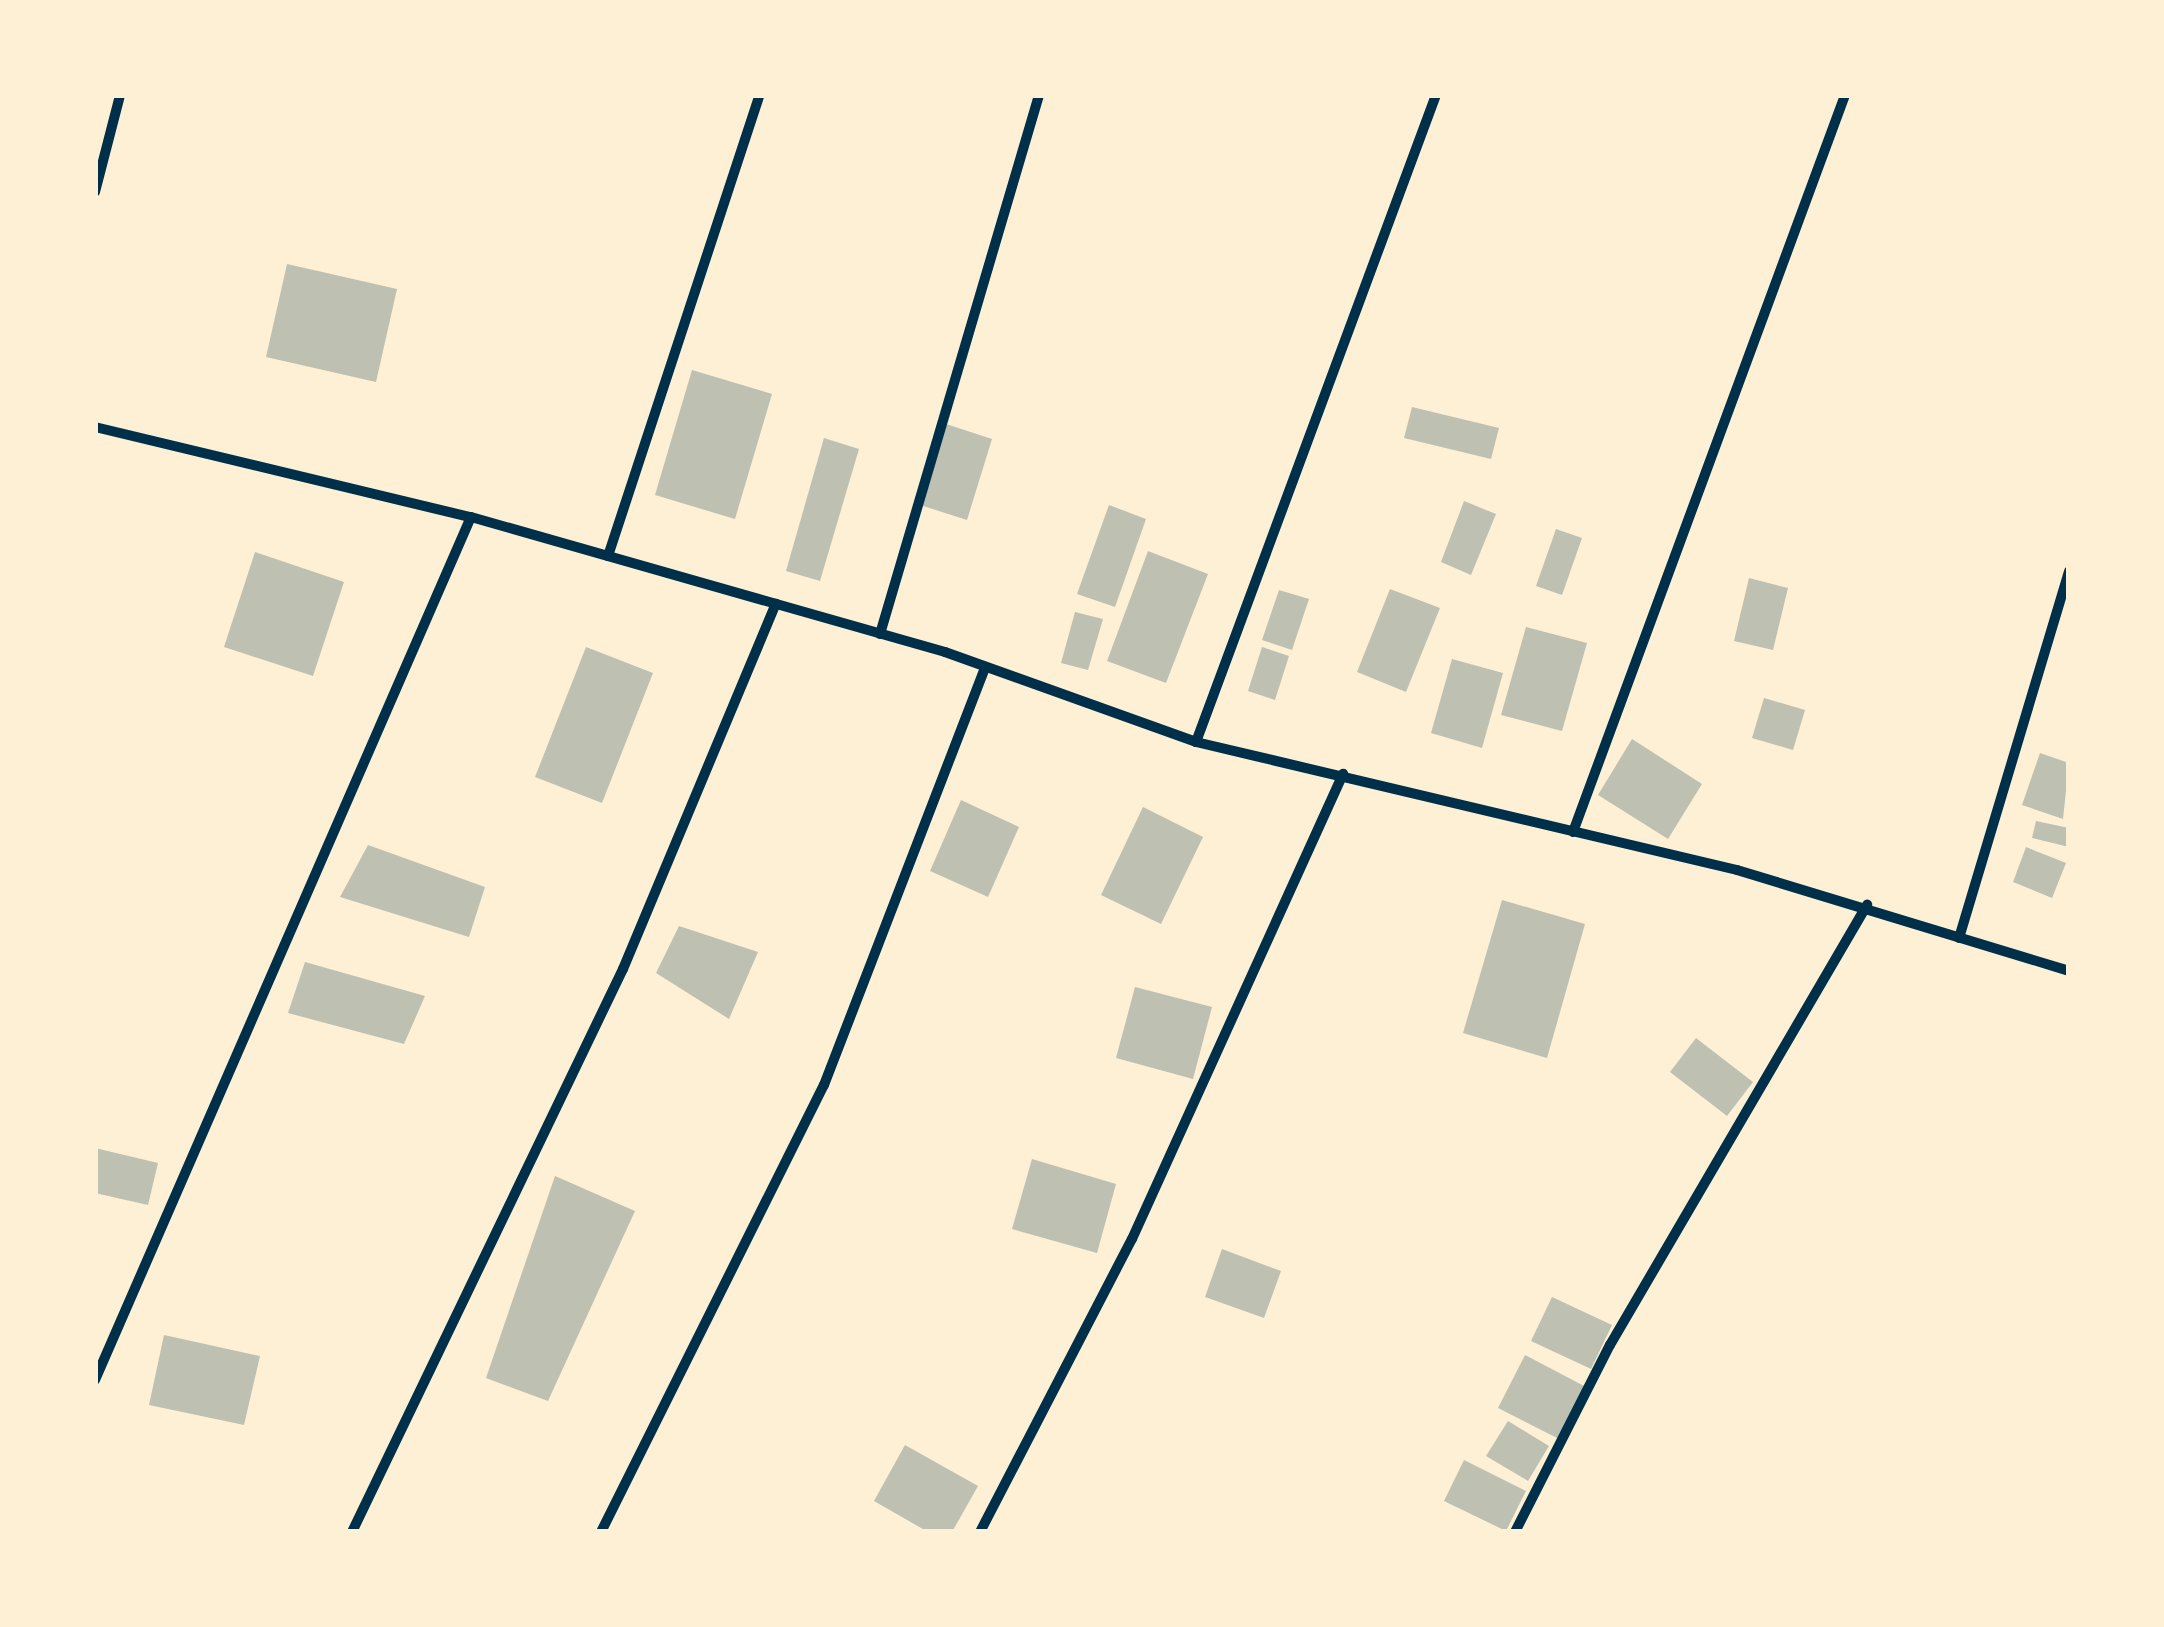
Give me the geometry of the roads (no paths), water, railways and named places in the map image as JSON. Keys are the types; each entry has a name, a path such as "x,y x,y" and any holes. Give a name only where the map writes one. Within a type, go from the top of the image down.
{"street":[{"path":"95,192 120,95"},
{"path":"608,556 760,95"},
{"path":"880,634 1039,95"},
{"path":"1196,742 1436,95"},
{"path":"1572,832 1845,95"},
{"path":"95,427 472,517 880,634 1196,742 1344,774 1867,906 2069,971"},
{"path":"95,1380 472,517"},
{"path":"1959,938 2069,571"},
{"path":"352,1532 623,969 776,604"},
{"path":"602,1532 824,1084 984,670"},
{"path":"980,1532 1132,1239 1344,774"},
{"path":"1515,1532 1610,1345 1867,906"}]}
